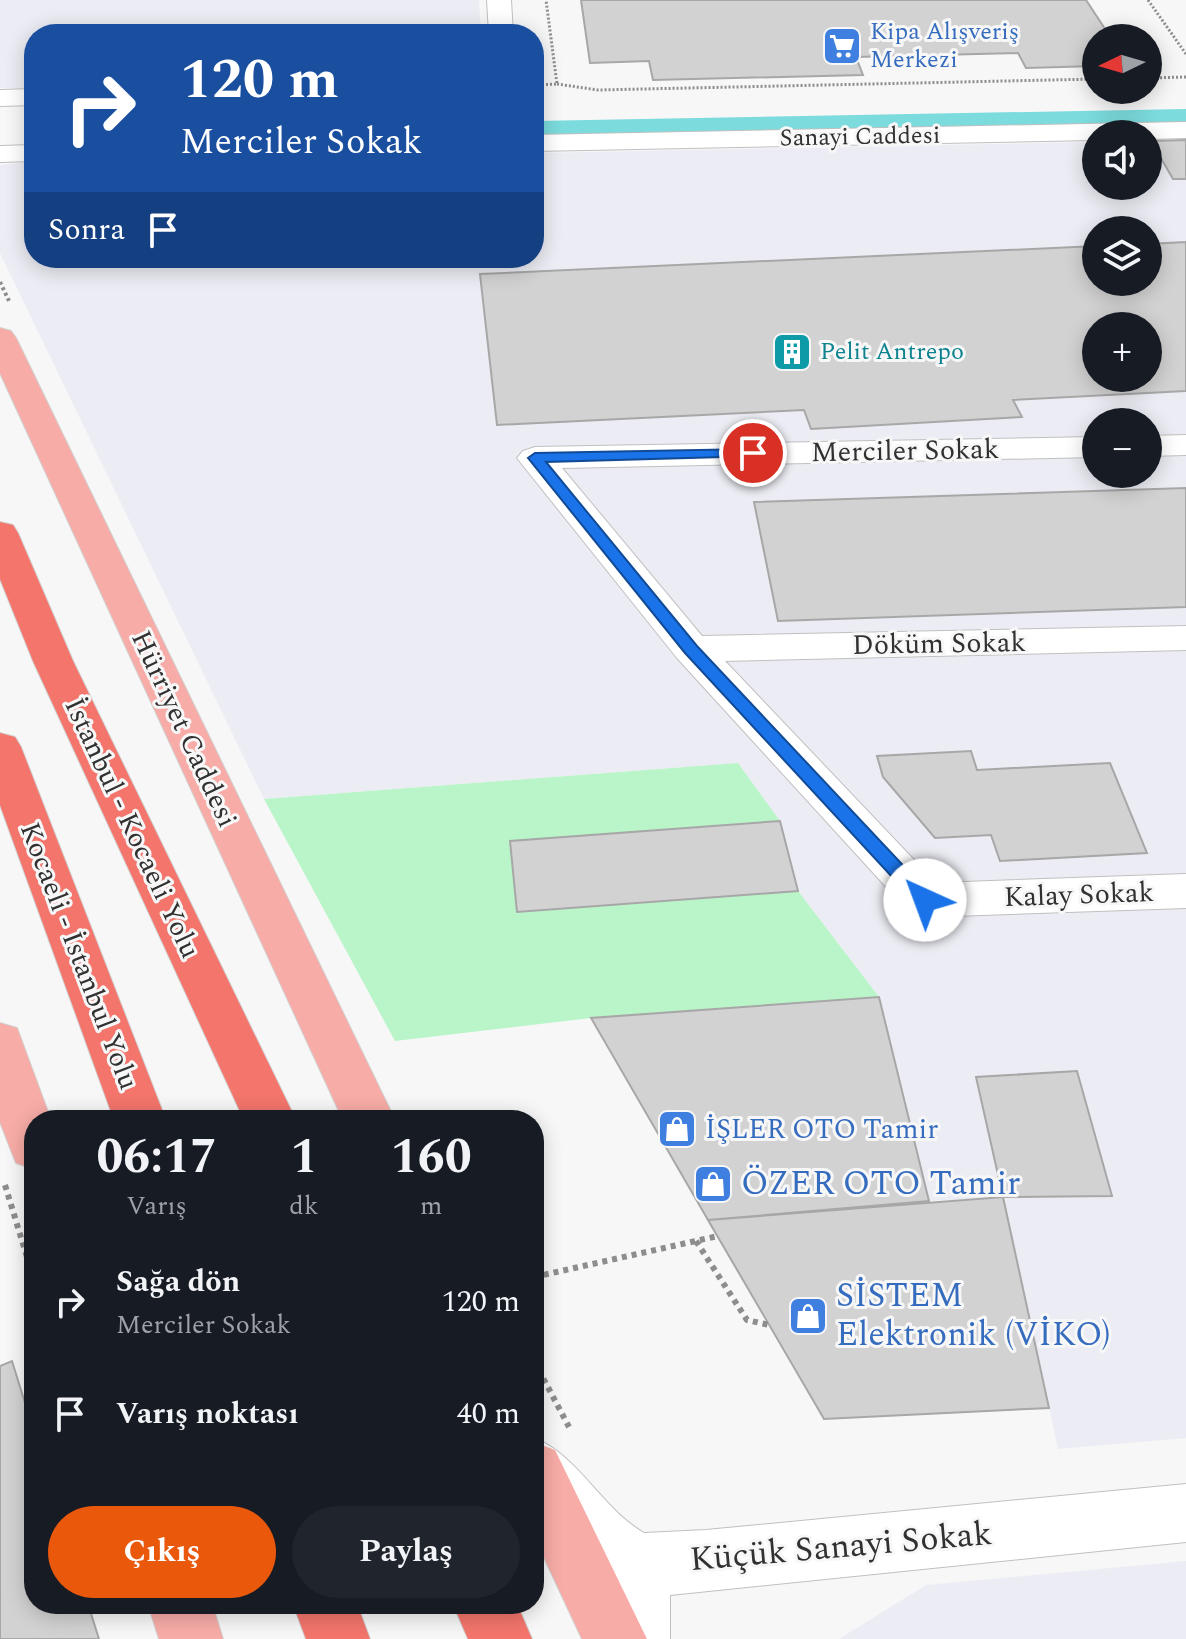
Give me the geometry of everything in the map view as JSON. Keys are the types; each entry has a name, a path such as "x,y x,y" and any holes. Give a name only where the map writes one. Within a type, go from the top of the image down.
{"highway":[{"name":"İstanbul - Kocaeli Yolu","path":"0,533 53,661 265,1110"},
{"name":"Kocaeli - İstanbul Yolu","path":"0,747 136,1110"},
{"path":"329,1614 338,1639"},
{"path":"489,1614 500,1639"}],"main road":[{"name":"Hürriyet Caddesi","path":"0,338 364,1110"},
{"path":"0,1042 19,1165"},
{"path":"544,1489 615,1639"},
{"path":"183,1614 191,1639"}],"street":[{"path":"499,0 500,24"},
{"path":"0,98 24,97"},
{"name":"Sanayi Caddesi","path":"544,143 1186,130"},
{"path":"0,154 24,153"},
{"path":"1162,446 1186,445"},
{"name":"Merciler Sokak","path":"925,900 691,649 535,458 1082,447"},
{"name":"Döküm Sokak","path":"691,649 1186,638"},
{"name":"Kalay Sokak","path":"925,900 1186,891"},
{"path":"544,1480 578,1519 610,1546 642,1564 637,1604 638,1639"},
{"name":"Küçük Sanayi Sokak","path":"642,1564 706,1561 1186,1513"}],"path":[{"path":"546,0 557,84"},
{"path":"1148,0 1186,54"},
{"path":"1162,78 1186,77"},
{"path":"544,85 598,90 1082,79"},
{"path":"19,1165 24,1203"},
{"path":"544,1275 718,1236"},
{"path":"696,1241 747,1320 769,1325"}],"shaded area":[{"path":"0,0 479,0 480,24 24,24 24,88 0,88"},
{"path":"1186,140 1186,1438 1058,1449 1003,1198 929,1201 879,997 798,891 780,821 738,763 264,799 0,253 0,165 24,163 24,268 544,268 544,153 1082,142 1082,200 1162,200 1162,141"},
{"path":"1186,1561 1186,1639 839,1639 926,1585"}],"green space":[{"path":"738,763 780,821 510,841 517,912 798,891 879,997 591,1018 395,1041 264,799"}],"water":[{"path":"1186,109 1186,127 1162,127 1162,120 1082,120 1082,129 544,140 544,121"}],"building":[{"name":"Kipa Alışveriş Merkezi","path":"581,0 1086,0 1102,24 1082,24 1082,66 1026,68 1018,53 856,57 863,75 653,80 649,61 590,63"},
{"path":"1186,140 1186,179 1173,179 1162,160 1162,141"},
{"name":"Pelit Antrepo","path":"1186,242 1186,391 1013,400 1022,417 811,429 804,410 497,425 480,274 1082,247 1082,296 1162,296 1162,243"},
{"path":"1186,488 1186,607 778,621 754,502"},
{"path":"971,751 977,770 1110,763 1147,853 1000,861 991,835 935,838 883,777 877,756"},
{"path":"780,821 798,891 517,912 510,841"},
{"path":"879,997 929,1201 708,1220 591,1018"},
{"path":"1077,1071 1112,1196 1003,1197 976,1077"},
{"path":"1003,1197 1049,1408 824,1419 708,1220"},
{"path":"12,1361 24,1400 24,1614 91,1614 99,1639 0,1639 0,1366"}],"place":[{"name":"Kipa Alışveriş Merkezi","path":"842,46"},
{"name":"Pelit Antrepo","path":"792,352"},
{"name":"İŞLER OTO Tamir","path":"677,1129"},
{"name":"ÖZER OTO Tamir","path":"713,1184"},
{"name":"SİSTEM Elektronik (VİKO)","path":"808,1316"}],"route":[{"path":"753,453 535,458 691,649 925,900"}]}
